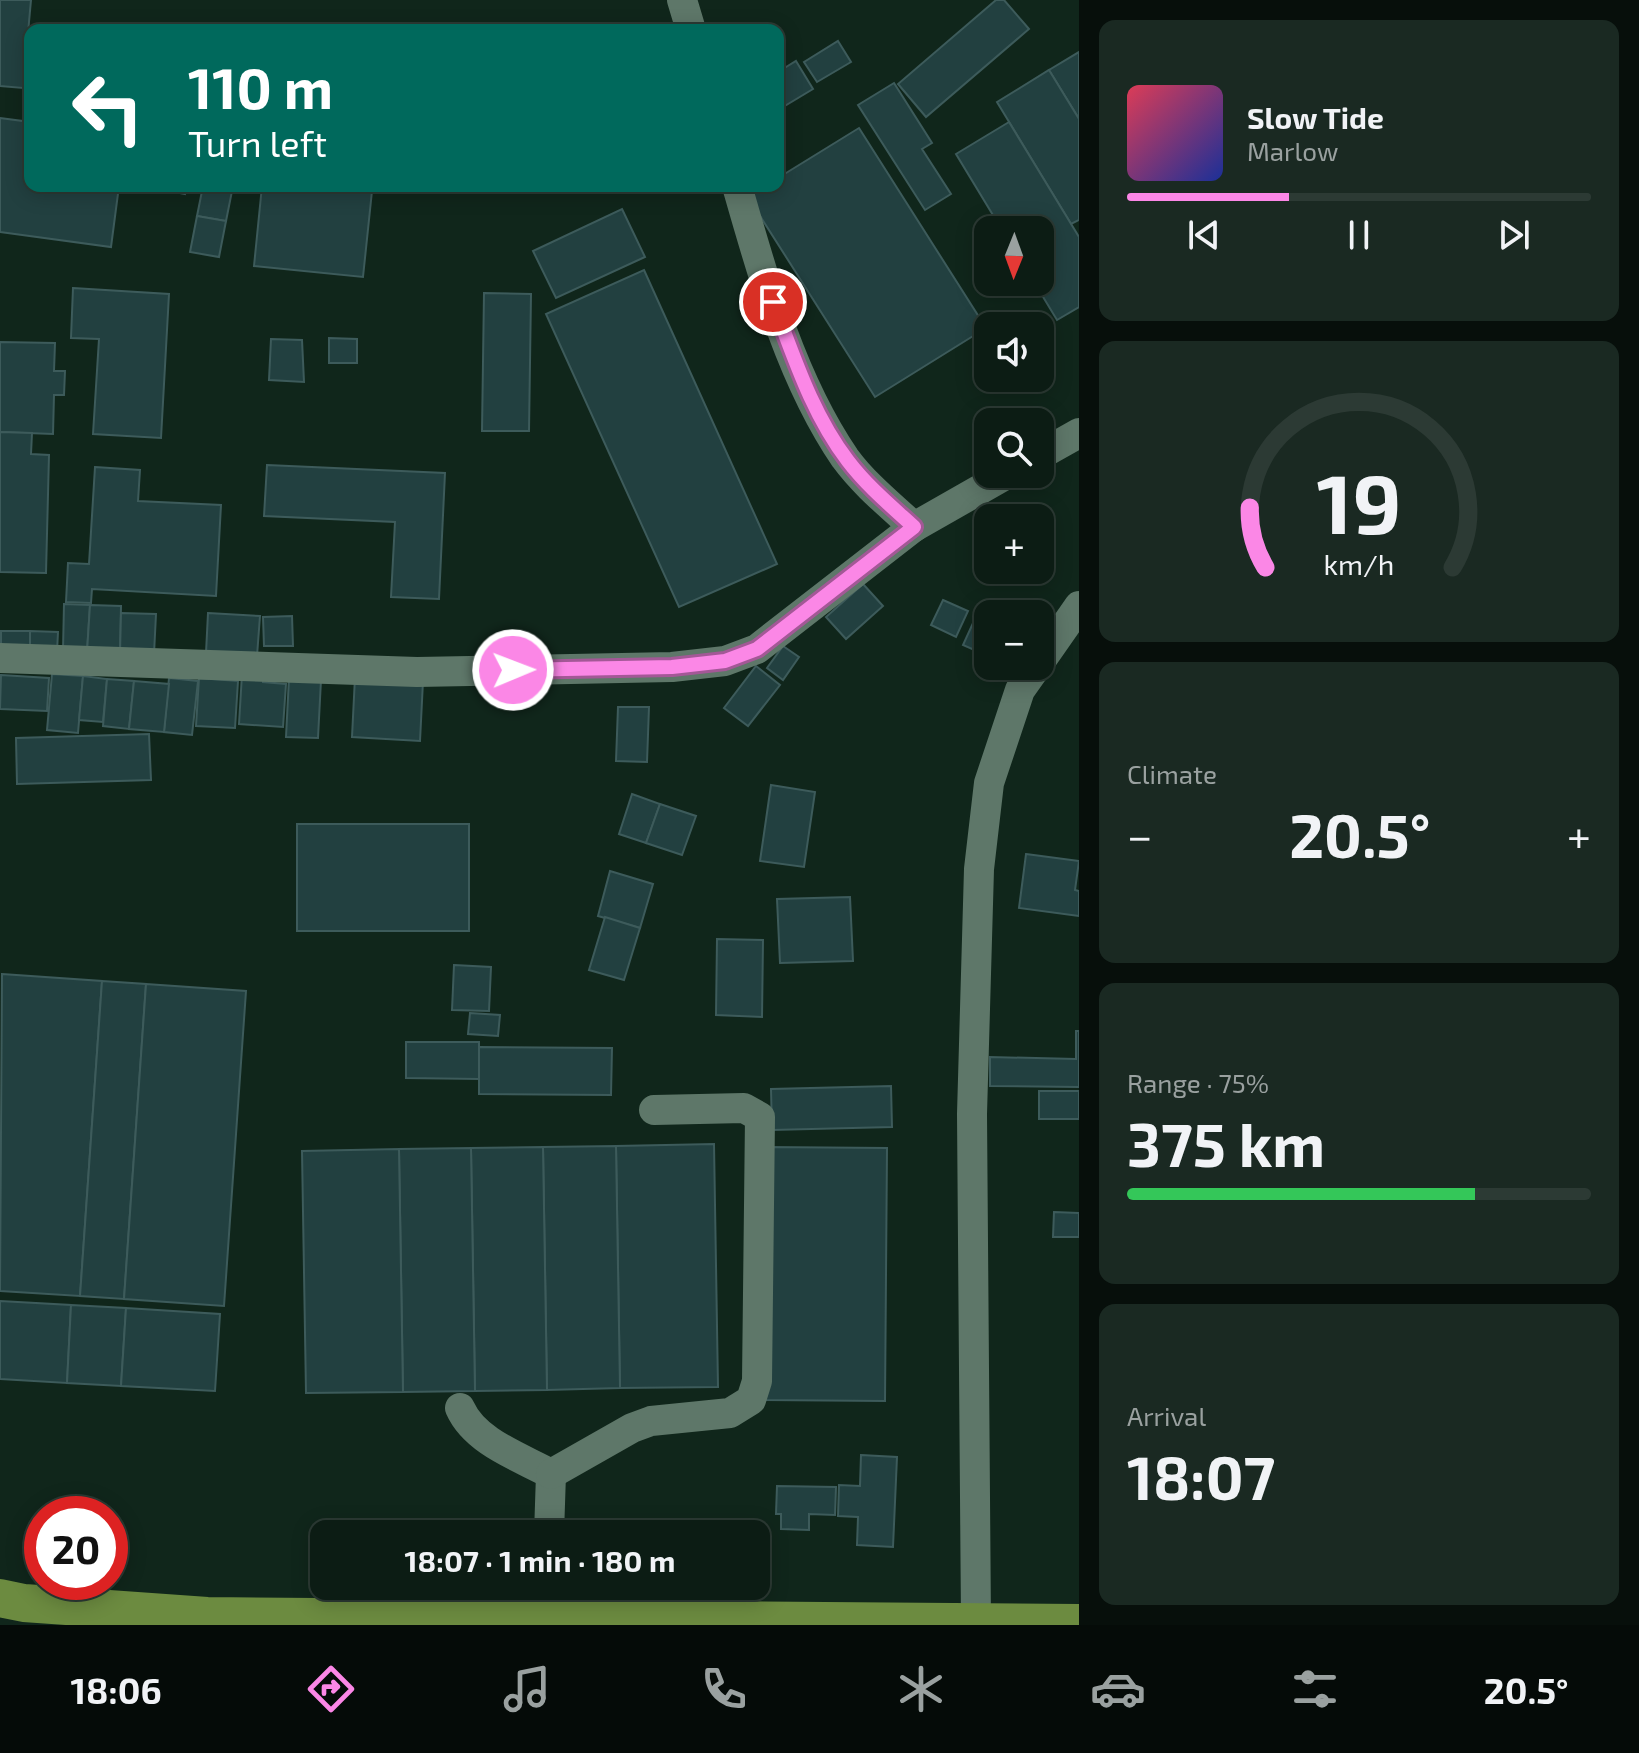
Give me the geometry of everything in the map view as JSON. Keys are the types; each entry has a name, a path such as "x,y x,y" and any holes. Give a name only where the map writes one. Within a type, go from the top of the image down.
{"main road":[{"path":"0,1598 207,1621 547,1603 976,1623 1079,1623"}],"street":[{"path":"682,0 689,24"},
{"path":"739,192 762,273 813,406 846,459 869,486 914,527"},
{"path":"1054,447 1079,433"},
{"path":"0,658 417,672 672,667 725,661 757,649 914,527 982,488"},
{"path":"1054,641 1079,606"},
{"path":"976,1623 972,1114 979,869 989,783 1020,690 1027,680"},
{"path":"551,1474 632,1428 651,1421 730,1413 751,1400 757,1381 760,1117 744,1108 654,1110"},
{"path":"460,1408 466,1421 488,1439 551,1474"},
{"path":"549,1520 551,1474"}],"building":[{"path":"0,0 31,0 29,24 24,24 23,88 0,86"},
{"path":"996,0 1004,0 1029,29 926,117 898,84"},
{"path":"838,41 851,62 817,82 804,62"},
{"path":"1079,52 1079,119 1049,70"},
{"path":"796,61 813,89 784,106 784,68"},
{"path":"1049,70 1079,119 1079,220 1071,224 997,102"},
{"path":"894,83 932,143 922,149 951,194 925,210 858,105"},
{"path":"0,118 24,121 24,192 118,192 111,247 0,232"},
{"path":"1009,122 1079,237 1079,307 1057,320 1042,296 1054,296 1054,216 994,216 956,154"},
{"path":"859,128 976,312 974,335 875,397 748,197 756,192 784,192 784,174"},
{"path":"202,192 232,192 226,221 197,216"},
{"path":"261,192 372,192 363,277 254,266"},
{"path":"622,209 645,257 556,298 533,251"},
{"path":"197,216 226,221 219,257 190,252"},
{"path":"644,270 777,564 679,607 546,314"},
{"path":"73,288 169,294 161,438 93,434 99,339 71,338"},
{"path":"484,293 531,294 529,431 482,431"},
{"path":"329,338 357,339 357,363 329,363"},
{"path":"271,339 302,340 304,382 269,380"},
{"path":"0,342 55,343 54,371 65,371 64,395 54,395 53,434 0,432"},
{"path":"0,432 32,433 31,454 49,455 46,573 0,572"},
{"path":"267,465 445,473 439,599 391,597 395,522 264,516"},
{"path":"95,467 140,470 138,501 221,505 216,596 92,589 91,603 66,602 68,563 89,564"},
{"path":"863,584 883,606 846,639 826,617"},
{"path":"943,600 968,611 956,637 931,625"},
{"path":"64,604 90,605 87,652 63,650"},
{"path":"90,605 121,606 120,653 87,652"},
{"path":"121,613 156,614 154,654 120,653"},
{"path":"208,613 260,616 257,656 206,653"},
{"path":"292,616 293,646 264,646 263,617"},
{"path":"974,621 974,650 963,645"},
{"path":"1,631 30,631 30,651 1,651"},
{"path":"30,631 58,632 57,652 30,651"},
{"path":"783,646 799,657 783,680 767,668"},
{"path":"756,666 780,685 748,726 724,708"},
{"path":"52,674 83,676 78,733 47,730"},
{"path":"242,674 263,676 263,682 286,684 283,727 239,724"},
{"path":"1,675 49,678 47,711 0,709"},
{"path":"83,676 107,679 103,722 79,720"},
{"path":"355,677 423,681 420,741 352,737"},
{"path":"169,678 198,681 192,735 164,732"},
{"path":"199,678 238,681 235,728 196,726"},
{"path":"289,678 321,680 318,738 286,737"},
{"path":"107,679 134,681 129,729 103,726"},
{"path":"134,681 169,684 164,732 129,729"},
{"path":"618,707 649,707 647,762 616,761"},
{"path":"149,734 151,780 17,784 16,738"},
{"path":"771,785 815,792 804,867 760,861"},
{"path":"632,794 660,804 646,843 619,834"},
{"path":"660,804 696,816 682,855 646,843"},
{"path":"297,824 469,824 469,931 297,931"},
{"path":"1026,854 1079,861 1075,890 1079,891 1079,916 1019,908"},
{"path":"610,871 653,884 640,928 598,916"},
{"path":"850,897 853,961 780,963 777,899"},
{"path":"605,917 640,928 624,980 589,970"},
{"path":"717,939 763,940 762,1017 716,1015"},
{"path":"454,965 491,967 489,1011 452,1010"},
{"path":"2,974 102,981 80,1296 0,1291"},
{"path":"102,981 146,984 124,1299 80,1296"},
{"path":"146,984 246,991 224,1306 124,1299"},
{"path":"470,1013 500,1015 498,1036 468,1034"},
{"path":"1076,1031 1079,1031 1079,1087 990,1086 990,1057 1076,1059"},
{"path":"406,1042 479,1042 479,1079 406,1078"},
{"path":"479,1047 612,1048 611,1095 479,1094"},
{"path":"891,1086 892,1127 772,1130 771,1089"},
{"path":"1039,1091 1079,1091 1079,1119 1039,1119"},
{"path":"714,1144 718,1387 620,1388 616,1146"},
{"path":"616,1146 620,1388 547,1390 543,1147"},
{"path":"543,1147 547,1390 475,1391 471,1148"},
{"path":"766,1147 887,1148 885,1401 764,1400"},
{"path":"471,1148 475,1391 403,1392 399,1149"},
{"path":"399,1149 403,1392 306,1393 302,1151"},
{"path":"1054,1212 1079,1213 1079,1237 1053,1237"},
{"path":"0,1301 71,1305 67,1383 0,1379"},
{"path":"71,1305 126,1308 121,1386 67,1383"},
{"path":"126,1308 220,1314 215,1391 121,1386"},
{"path":"861,1455 897,1457 893,1547 857,1545 858,1517 838,1516 839,1485 860,1486"},
{"path":"777,1486 836,1487 835,1515 809,1514 809,1530 781,1529 781,1514 776,1514"}],"route":[{"path":"513,670 672,667 725,661 757,649 914,527 869,486 846,459 813,406 773,302"}]}
